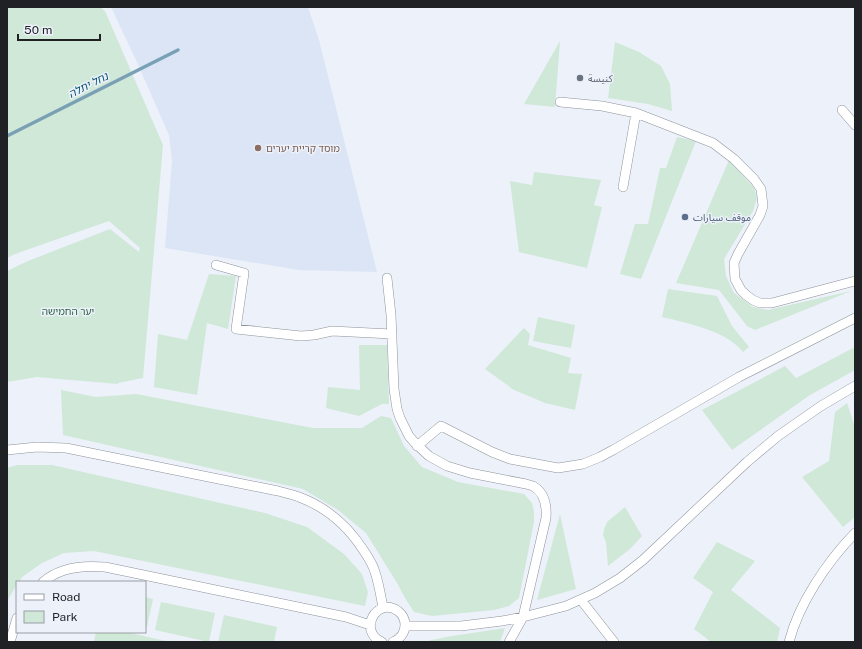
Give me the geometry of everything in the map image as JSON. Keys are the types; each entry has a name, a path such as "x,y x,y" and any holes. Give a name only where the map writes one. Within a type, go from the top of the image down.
{"street":[{"path":"560,102 602,106 636,113 714,143 734,159 754,179 761,189 763,206 734,262 735,279 741,290 753,300 760,303 772,302 855,281"},
{"path":"842,110 855,125"},
{"path":"623,186 636,113"},
{"path":"216,265 244,273 236,329 301,336 332,331 392,334"},
{"path":"387,278 391,314 394,389 397,409 404,428 409,436 417,446 429,456 447,466 470,473 530,485 542,493 545,501 546,518 523,617 509,642"},
{"path":"417,446 441,426 492,452 510,459 558,468 583,464 613,450 739,378 855,318"},
{"path":"405,626 468,625 523,617 566,606 608,586 632,569 653,551 746,462 778,436 821,406 855,386"},
{"path":"7,450 37,447 66,448 278,491 299,497 317,505 333,515 358,542 375,572 383,608"},
{"path":"789,642 802,606 820,577 843,546 855,533"},
{"path":"44,581 55,574 67,569 78,566 92,566 339,616 370,625"},
{"path":"581,600 614,642"},
{"path":"382,642 376,639 373,635 370,625 374,614 383,608 391,608 399,612 404,618 404,632 393,642"},
{"path":"10,642 16,621"}],"shaded area":[{"name":"מוסד קריית יערים","path":"111,7 308,7 319,40 377,272 299,270 165,248 172,161 169,135"}],"green space":[{"name":"יער החמישה","path":"7,7 100,7 105,11 163,145 143,378 118,384 37,377 7,382 7,271 28,261 110,229 139,252 140,248 109,221 7,258"},
{"path":"560,41 555,107 524,104"},
{"path":"615,42 639,52 661,66 670,84 672,111 648,104 608,98"},
{"path":"677,137 696,141 641,279 620,274 635,224 648,224 660,168 666,168"},
{"path":"729,160 754,188 757,198 753,211 724,259 726,276 734,293 753,307 768,310 851,291 755,330 747,326 719,290 676,283"},
{"path":"534,172 601,180 594,205 602,207 587,268 519,252 510,181 532,185"},
{"path":"209,274 236,276 228,329 207,323 197,395 154,387 158,334 187,340"},
{"path":"668,289 717,296 732,326 749,347 743,352 736,345 717,333 694,325 662,317"},
{"path":"538,317 575,325 571,348 533,341"},
{"path":"524,328 530,334 528,345 571,358 568,373 582,374 575,410 545,403 514,390 485,369"},
{"path":"359,345 387,345 389,404 382,404 359,416 326,408 328,387 360,390"},
{"path":"855,347 855,370 810,395 732,450 702,410 785,366 796,378"},
{"path":"61,390 96,397 136,394 313,428 362,428 381,416 391,418 404,446 422,467 458,482 524,494 532,503 534,522 519,598 509,606 494,610 432,616 414,612 366,533 338,510 303,489 63,435"},
{"path":"847,403 855,427 855,517 843,527 802,477 829,461 835,412"},
{"path":"17,465 52,465 265,513 307,527 344,554 362,574 368,592 365,606 94,551 64,553 42,563 22,577 20,581 16,581 16,584 7,604 7,468"},
{"path":"625,507 642,536 630,549 608,566 606,542 603,535 604,530 607,522"},
{"path":"560,514 576,589 537,600"},
{"path":"717,542 755,561 731,590 780,628 777,642 711,642 694,629 713,592 693,578"},
{"path":"146,597 153,599 146,626"},
{"path":"161,602 215,613 209,642 155,630"},
{"path":"224,615 277,627 274,642 218,642"},
{"path":"505,628 500,642 423,642 446,637"},
{"path":"96,633 130,633 170,642 94,642"}],"waterway":[{"name":"נחל יתלה","path":"7,136 178,50"}],"place":[{"name":"كنيسة","path":"580,78"},
{"name":"מוסד קריית יערים","path":"258,148"},
{"name":"موقف سيارات","path":"685,217"}]}
